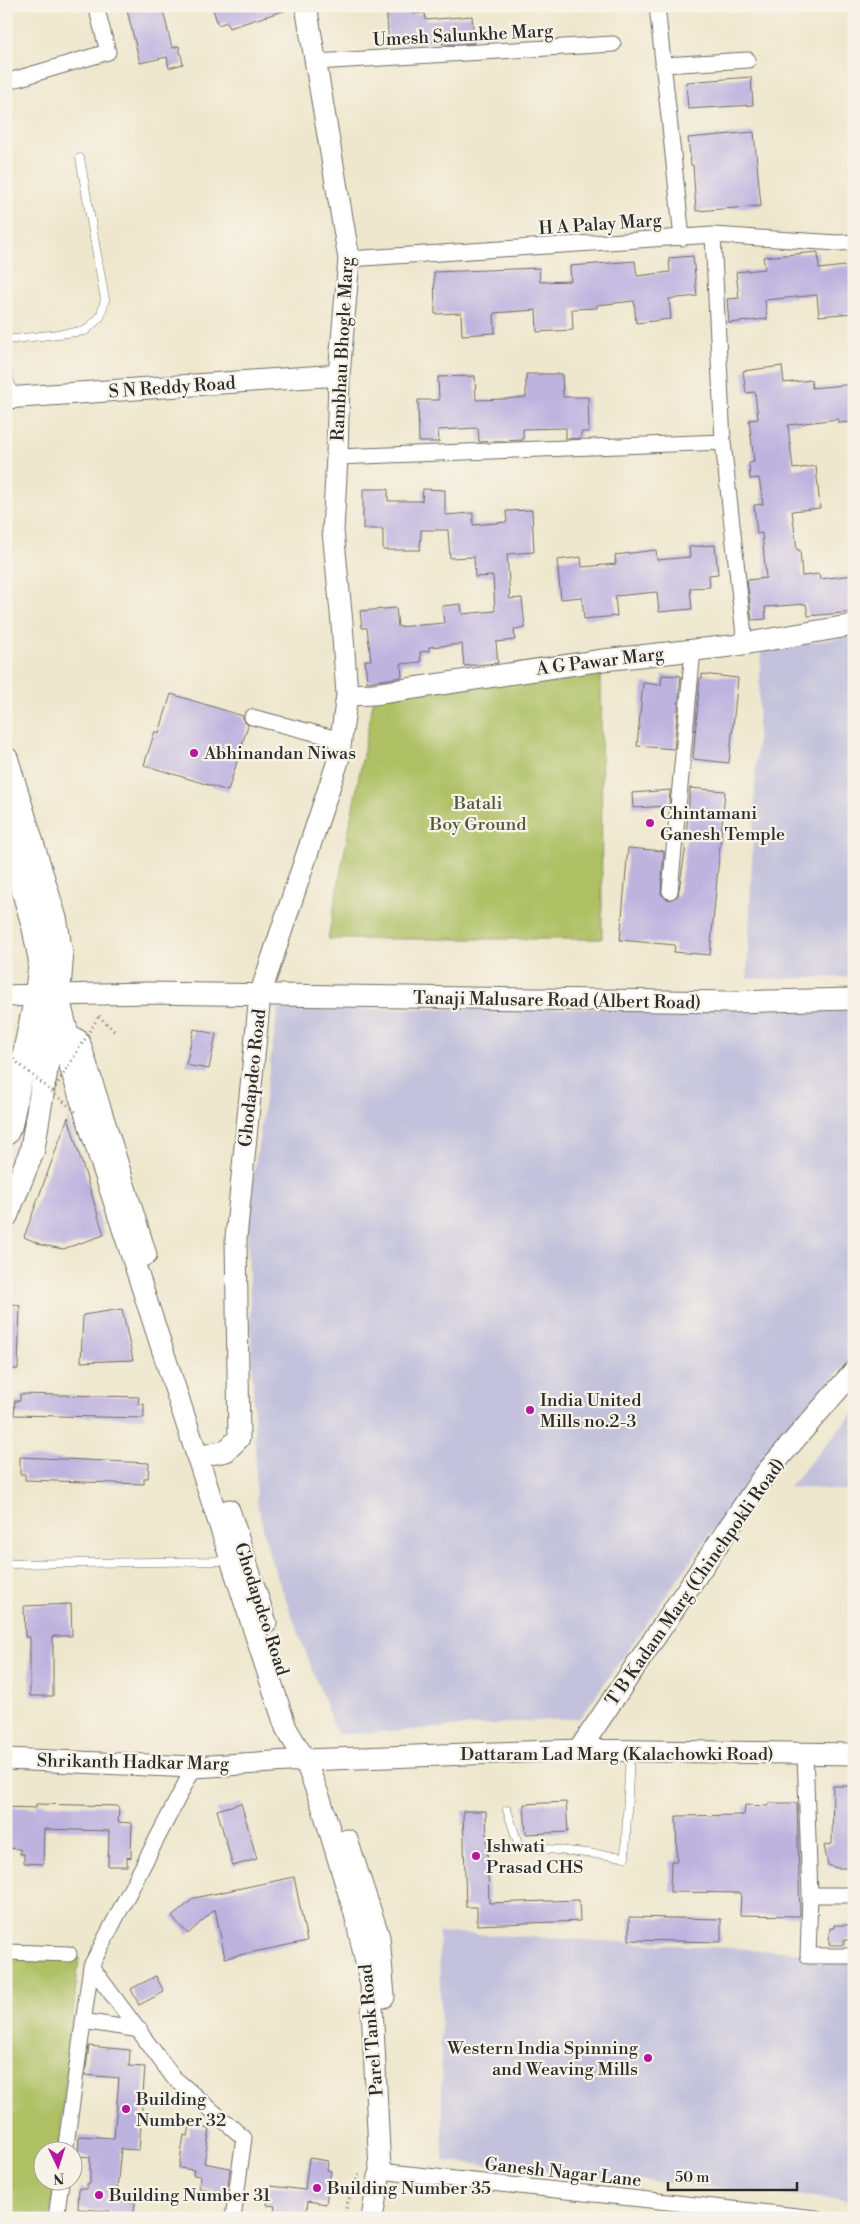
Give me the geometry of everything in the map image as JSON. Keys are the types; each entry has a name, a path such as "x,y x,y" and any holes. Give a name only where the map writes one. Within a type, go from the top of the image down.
{"main road":[{"path":"6,759 59,937 61,957 17,1072 7,1127"},
{"path":"6,829 38,943 48,995 32,1151 6,1215"}],"street":[{"path":"6,82 108,52 96,6"},
{"name":"Rambhau Bhogle Marg","path":"306,6 349,259 339,376 333,531 347,695"},
{"path":"657,6 682,238"},
{"name":"Umesh Salunkhe Marg","path":"316,62 613,44"},
{"path":"663,65 748,60"},
{"path":"713,235 723,442 745,644"},
{"name":"H A Palay Marg","path":"349,259 713,235 838,243 854,242"},
{"name":"S N Reddy Road","path":"10,398 339,376"},
{"path":"337,457 723,442"},
{"name":"A G Pawar Marg","path":"347,695 374,694 603,660 745,644 854,625"},
{"path":"670,891 693,650"},
{"name":"Ghodapdeo Road","path":"203,1456 226,1451 234,1446 239,1438 236,1238 260,996 338,761 347,695"},
{"path":"252,717 342,740"},
{"name":"Tanaji Malusare Road (Albert Road)","path":"6,996 146,993 730,1002 854,999"},
{"name":"Ghodapdeo Road","path":"48,995 68,1034 79,1041 203,1456 231,1560 286,1728 312,1760"},
{"name":"T B Kadam Marg (Chinchpokli Road)","path":"579,1750 765,1474 854,1371"},
{"name":"Ghodapdeo Road","path":"203,1456 247,1560 299,1727 312,1760"},
{"name":"Dattaram Lad Marg (Kalachowki Road)","path":"312,1760 579,1750 854,1754"},
{"path":"805,1753 810,1895 808,1956 854,1956"},
{"name":"Shrikanth Hadkar Marg","path":"6,1759 194,1766 312,1760"},
{"name":"Parel Tank Road","path":"312,1760 321,1802 355,1914 371,1984 388,2173 372,2218"},
{"path":"66,2142 91,1966 194,1766"},
{"path":"810,1895 854,1895"},
{"path":"6,1952 69,1954"},
{"path":"91,1966 173,2077 244,2138 233,2218"},
{"path":"83,2021 140,2030"},
{"path":"386,2218 388,2173"},
{"name":"Ganesh Nagar Lane","path":"388,2173 740,2214 816,2218"},
{"path":"56,2218 60,2192"}],"lane":[{"path":"6,340 85,331 100,317 105,300 80,158"},
{"path":"6,368 10,398"},
{"path":"6,1564 231,1560"},
{"path":"507,1810 519,1846 625,1857 630,1751"}],"path":[{"path":"53,1091 99,1016 116,1033"},
{"path":"6,1052 76,1112"}],"shaded area":[{"path":"854,636 854,977 747,979 761,650"},
{"name":"India United Mills no.2-3","path":"854,1006 854,1354 757,1467 580,1718 337,1735 269,1555 257,1503 247,1222 278,1009"},
{"path":"854,1412 854,1491 789,1487"},
{"name":"Western India Spinning and Weaving Mills","path":"439,1932 854,1955 854,2201 443,2161"}],"green space":[{"name":"Batali Boy Ground","path":"601,662 602,939 328,939 374,697"},
{"path":"6,1955 79,1958 59,2142 32,2142 32,2192 53,2192 50,2218 6,2218"}],"building":[{"path":"126,6 162,6 172,48 179,46 183,64 169,68 167,57 140,63"},
{"path":"212,6 288,6 289,9 229,28 227,22 218,25"},
{"path":"386,6 412,6 413,14 425,13 426,20 472,16 474,43 443,45 442,41 389,46"},
{"path":"751,77 753,105 688,109 686,82"},
{"path":"754,132 761,206 696,211 693,165 691,165 688,138"},
{"path":"818,252 819,269 854,265 854,293 851,293 853,313 819,316 817,295 765,300 767,319 729,323 727,299 739,298 736,272 765,269 763,257"},
{"path":"693,256 697,296 669,299 671,319 636,323 634,301 597,305 597,308 572,309 573,330 537,332 536,310 494,313 495,333 462,335 461,313 435,314 434,272 539,268 540,282 571,281 570,266 635,261 637,276 670,272 669,258"},
{"path":"782,366 784,383 811,380 812,388 854,384 854,422 838,423 838,419 788,425 793,469 816,466 820,508 792,511 797,550 800,550 802,576 819,574 820,579 854,575 854,612 808,616 806,604 765,607 766,619 752,620 747,580 766,578 762,533 757,534 754,505 763,504 759,478 750,479 749,463 754,462 749,420 758,419 755,392 746,393 743,371"},
{"path":"526,374 562,374 563,397 588,397 589,432 581,432 581,438 566,439 566,428 523,429 523,440 479,442 478,428 438,430 439,442 419,442 418,400 439,400 438,377 475,376 476,400 526,397"},
{"path":"363,489 388,489 388,501 422,501 423,489 445,490 445,515 473,513 473,525 507,522 506,511 532,510 534,552 507,554 510,599 522,598 525,628 514,629 515,640 496,642 498,663 464,666 462,644 429,647 429,651 420,652 421,662 401,664 402,677 367,682 365,660 371,660 367,628 362,628 360,611 396,608 398,627 444,623 442,606 461,604 462,614 495,611 493,576 475,577 474,557 450,558 448,530 421,530 420,550 383,550 383,529 363,529"},
{"path":"715,545 718,574 709,575 710,587 690,588 692,609 659,612 657,592 615,596 617,616 584,619 582,597 561,599 557,560 581,557 582,567 616,564 615,555 656,550 657,560 690,557 689,547"},
{"path":"702,674 738,678 729,763 693,759 700,678 702,678"},
{"path":"662,675 681,676 674,749 637,746 643,683 661,685"},
{"name":"Abhinandan Niwas","path":"171,694 243,716 243,720 248,725 228,791 144,765 155,731 159,733"},
{"path":"690,788 725,791 710,955 674,952 675,945 620,940 628,848 664,851 661,894 669,900 678,896 685,852"},
{"path":"670,790 669,806 633,808 632,793"},
{"path":"194,1029 216,1034 209,1069 186,1065"},
{"path":"68,1117 104,1235 63,1249 42,1245 24,1237"},
{"path":"6,1302 20,1306 18,1369 6,1369"},
{"path":"122,1309 133,1360 81,1362 83,1315"},
{"path":"20,1394 139,1397 138,1404 144,1404 144,1418 14,1415 15,1401 20,1401"},
{"path":"20,1457 149,1463 148,1478 144,1478 144,1484 25,1480 25,1474 20,1474"},
{"path":"71,1604 72,1636 53,1636 53,1696 30,1696 30,1637 25,1637 24,1606"},
{"path":"833,1786 854,1786 854,1868 837,1868 828,1865 824,1846 832,1844"},
{"path":"566,1802 568,1832 526,1834 524,1804"},
{"path":"241,1803 257,1859 233,1866 217,1810"},
{"path":"769,1803 797,1803 800,1916 740,1915 741,1893 670,1892 671,1861 677,1861 676,1816 744,1815 745,1805 769,1806"},
{"path":"36,1804 119,1806 118,1822 132,1823 131,1858 127,1857 127,1866 108,1866 109,1831 44,1829 43,1864 24,1863 24,1854 20,1854 20,1849 6,1848 6,1807 36,1808"},
{"name":"Ishwati Prasad CHS","path":"463,1811 486,1811 489,1903 579,1900 580,1921 477,1925 477,1907 466,1907"},
{"path":"294,1877 307,1941 225,1958 215,1909 188,1934 172,1917 194,1898"},
{"path":"629,1917 721,1919 721,1942 629,1940"},
{"path":"834,1925 854,1925 854,1940 844,1940 844,1945 829,1945 830,1928 834,1928"},
{"path":"156,1976 164,1992 139,2005 131,1989"},
{"name":"Building Number 32","path":"89,2046 130,2050 129,2066 145,2067 139,2150 121,2149 117,2189 119,2189 118,2201 135,2202 133,2218 110,2218 110,2211 78,2209 79,2192 82,2192 82,2188 87,2189 87,2184 90,2184 90,2157 82,2156 82,2142 79,2142 79,2136 114,2138 119,2078 85,2075"},
{"path":"190,2126 210,2129 204,2163 230,2168 228,2186 224,2186 224,2192 199,2188 201,2176 193,2175 194,2170 179,2168 184,2135 188,2136"},
{"name":"Building Number 35","path":"309,2158 328,2161 327,2170 331,2171 326,2204 308,2201 306,2216 274,2212 275,2206 267,2205 270,2186 305,2190"}],"place":[{"name":"Abhinandan Niwas","path":"194,753"},
{"name":"Chintamani Ganesh Temple","path":"650,823"},
{"name":"India United Mills no.2-3","path":"530,1410"},
{"name":"Ishwati Prasad CHS","path":"476,1856"},
{"name":"Western India Spinning and Weaving Mills","path":"648,2058"},
{"name":"Building Number 32","path":"126,2109"},
{"name":"Building Number 35","path":"317,2188"},
{"name":"Building Number 31","path":"99,2195"}]}
